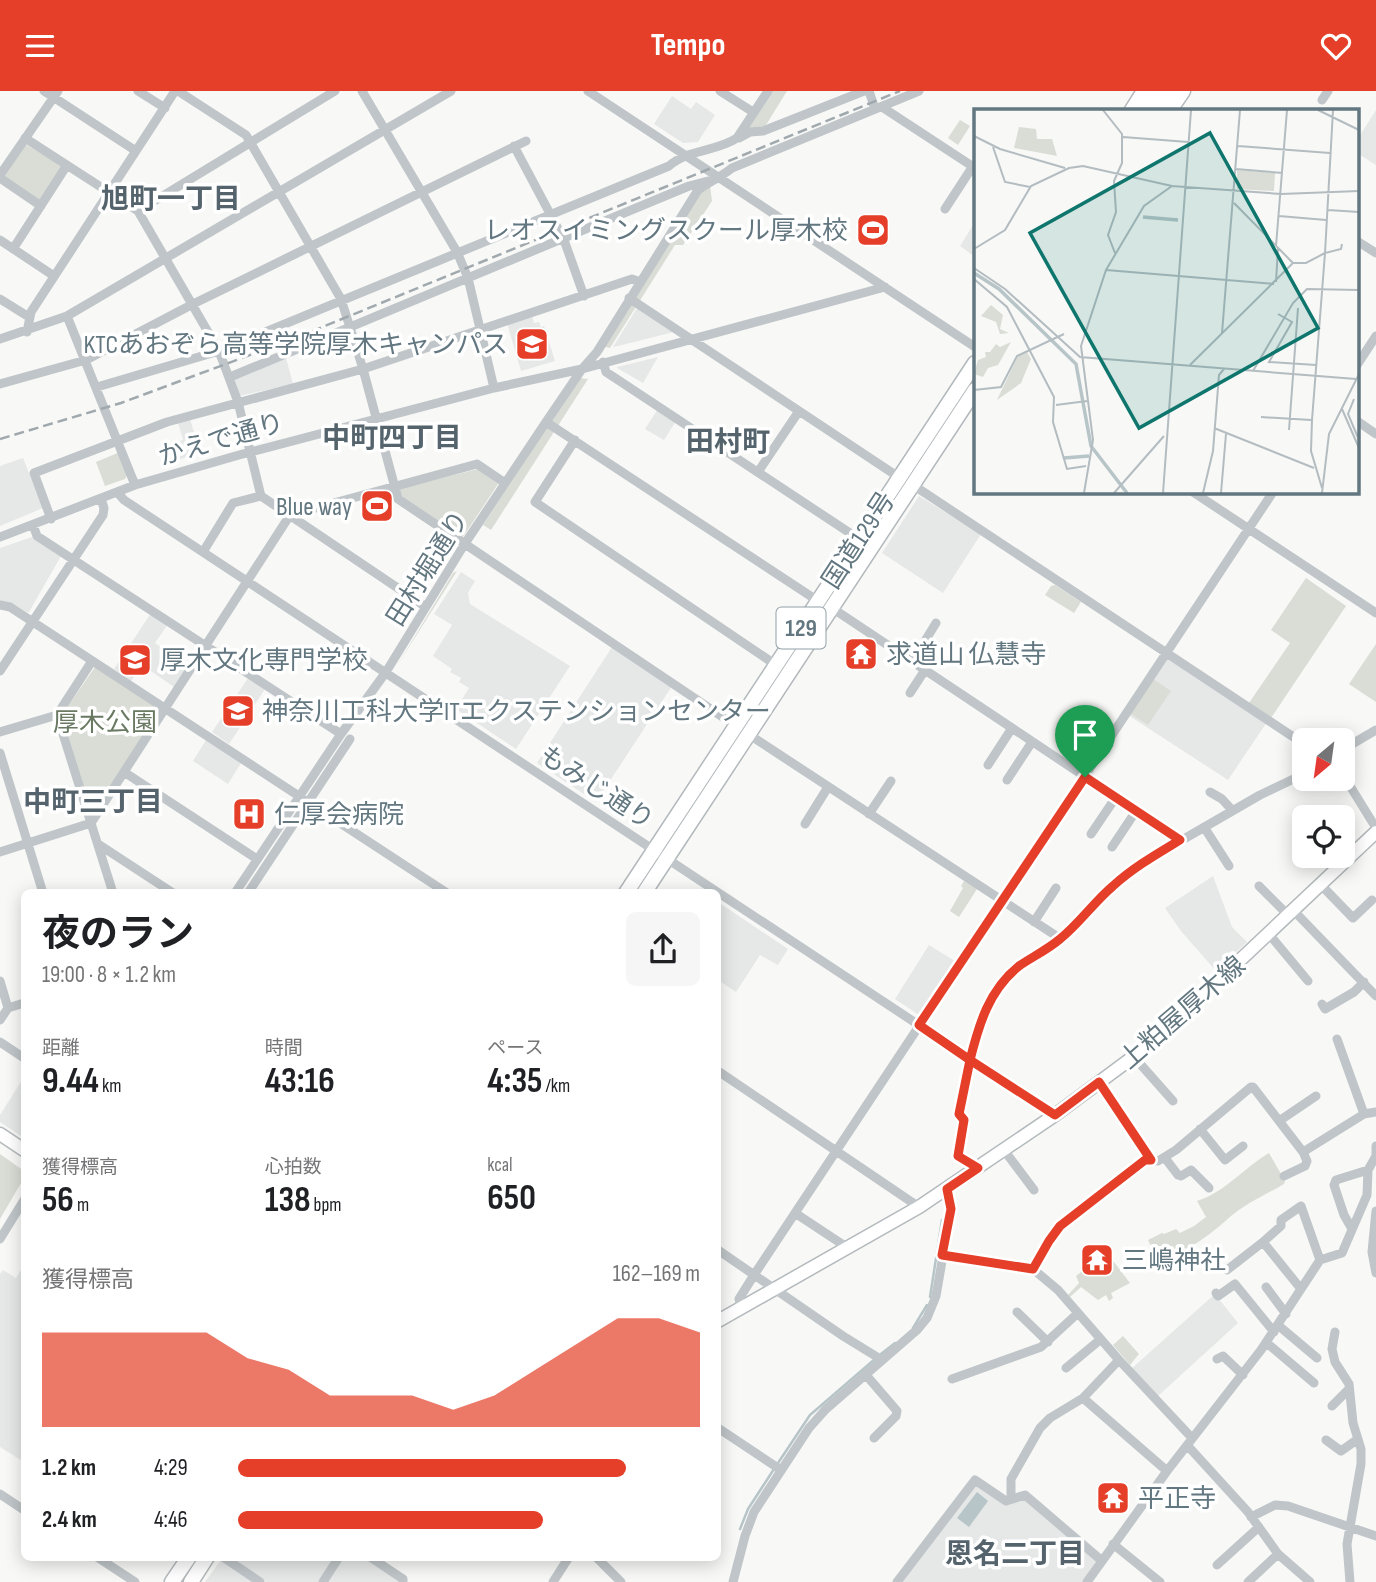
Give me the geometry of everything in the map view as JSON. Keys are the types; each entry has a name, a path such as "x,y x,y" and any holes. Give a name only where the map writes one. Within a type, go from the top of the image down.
{"highway":[{"path":"1140,97 1157,91"},
{"path":"1159,109 1171,91"},
{"path":"1171,109 1183,91"},
{"name":"国道129号","path":"630,889 661,854 906,481 974,365"},
{"name":"国道129号","path":"742,730 776,665 825,604 859,539 974,391"},
{"name":"国道129号","path":"646,889 661,854"},
{"path":"171,1582 179,1561"},
{"path":"171,1582 201,1561"},
{"path":"191,1582 202,1561"}],"main road":[{"name":"上粕屋厚木線","path":"721,1319 919,1207 1055,1115 1153,1043 1376,830"},
{"path":"0,1134 21,1148"}],"street":[{"path":"138,91 165,108"},
{"path":"27,332 29,317 54,276 177,91 246,135 341,299 351,326 398,499 742,730 1061,939"},
{"path":"138,211 320,94 335,91"},
{"path":"362,91 457,252 468,278 494,388"},
{"path":"0,339 67,317 451,91"},
{"path":"588,91 974,346"},
{"path":"720,91 753,112"},
{"path":"737,138 768,91"},
{"path":"97,387 219,351 669,166 685,155 729,143 750,132 763,131 863,91 879,108 974,167 950,206"},
{"path":"230,377 689,186 720,178 732,168 919,91"},
{"path":"41,206 0,176 52,93 136,151"},
{"path":"24,138 138,211 219,351 238,402 261,496 426,607"},
{"path":"0,384 86,360 192,304 526,141"},
{"path":"514,146 564,240 584,296"},
{"path":"13,249 67,165"},
{"name":"田村堀通り","path":"238,889 345,737 352,721 386,672 464,545 582,369 597,352 698,190 720,178"},
{"path":"0,240 54,276"},
{"path":"1358,242 1375,251"},
{"path":"51,519 34,473 167,422 363,369 632,279 640,282"},
{"name":"かえで通り","path":"0,537 135,485 250,452 494,388 582,369 885,287"},
{"path":"629,298 1292,736"},
{"path":"0,299 29,317"},
{"path":"67,317 135,485"},
{"path":"1358,363 1376,336"},
{"path":"603,362 606,372 746,470 758,473 859,539"},
{"path":"758,473 799,411"},
{"path":"546,422 1180,840"},
{"path":"1358,422 1376,434"},
{"path":"575,440 535,502 776,665"},
{"path":"0,852 91,823 289,515 477,464 505,483"},
{"name":"もみじ通り","path":"117,492 124,500 714,889"},
{"path":"1195,493 1376,613"},
{"path":"741,1308 739,1299 754,1275 1272,493"},
{"path":"203,552 233,503 261,496"},
{"path":"0,670 103,515 101,499"},
{"path":"33,525 37,536 345,737"},
{"path":"0,605 10,607 441,889"},
{"path":"912,661 936,623"},
{"path":"0,732 57,715 92,661"},
{"path":"910,693 925,670"},
{"path":"57,715 112,889"},
{"path":"988,765 1012,729"},
{"path":"1355,742 1376,730"},
{"path":"1007,779 1032,742"},
{"path":"0,753 43,889"},
{"path":"124,772 257,859"},
{"path":"978,1168 958,1156 964,1120 959,1114 979,1025 989,1002 1004,981 1022,964 1061,939 1113,885 1137,866 1232,810 1292,780"},
{"path":"869,814 891,781"},
{"path":"805,824 828,787"},
{"path":"1353,791 1376,830"},
{"path":"1210,792 1222,799 1232,810"},
{"path":"1091,834 1116,797"},
{"path":"250,889 303,798"},
{"path":"1112,847 1136,811"},
{"path":"1204,827 1229,866"},
{"path":"98,844 167,889"},
{"path":"1321,884 1356,921 1372,899"},
{"path":"1034,922 1056,888"},
{"path":"1262,888 1376,996"},
{"name":"もみじ通り","path":"721,894 1055,1115"},
{"path":"1269,934 1308,981"},
{"path":"0,981 8,1008"},
{"path":"1325,1010 1354,992 1364,982"},
{"path":"0,1020 8,1008 21,1004"},
{"path":"0,1042 21,1056"},
{"path":"1336,1043 1346,1075 1364,1114"},
{"path":"1134,1057 1169,1101"},
{"path":"721,1073 919,1207"},
{"path":"1099,1082 1151,1160"},
{"path":"1033,1269 1060,1226 1145,1160 1158,1161 1165,1158 1251,1087 1303,1152 1307,1161 1305,1166 1284,1176"},
{"path":"1279,1121 1316,1096"},
{"path":"1303,1152 1341,1125 1364,1114 1376,1112"},
{"path":"1200,1129 1223,1161 1242,1149"},
{"path":"1087,1582 1167,1471 1267,1343 1320,1260 1342,1253 1367,1195 1368,1170 1376,1156 1376,1146"},
{"path":"1004,1150 1034,1190"},
{"path":"1165,1158 1178,1175 1181,1176 1194,1168 1209,1188"},
{"path":"1352,1229 1344,1215 1334,1185 1336,1180 1368,1170"},
{"path":"733,1582 749,1523 760,1501 818,1417 927,1318 936,1296 951,1209 947,1189"},
{"path":"0,1239 21,1206"},
{"path":"1227,1270 1281,1226 1281,1220 1301,1206 1320,1260"},
{"path":"1376,1211 1372,1252 1376,1273"},
{"path":"795,1213 848,1248"},
{"path":"1263,1242 1301,1289"},
{"path":"721,1252 842,1336 883,1360"},
{"path":"942,1255 1033,1269 1058,1290 1190,1442 1278,1554 1310,1582"},
{"path":"1216,1293 1218,1296 1235,1284 1276,1329 1311,1355"},
{"path":"1266,1287 1286,1314"},
{"path":"1017,1312 1048,1342"},
{"path":"955,1375 1041,1346 1078,1313"},
{"path":"1335,1332 1332,1349 1335,1362 1349,1384 1353,1423 1363,1459 1348,1528 1350,1582"},
{"path":"1066,1368 1101,1339"},
{"path":"1267,1343 1309,1381"},
{"path":"1217,1359 1223,1356 1243,1375"},
{"path":"1011,1499 1011,1479 1040,1428 1050,1418 1083,1398 1119,1360"},
{"path":"866,1375 897,1411 896,1416 874,1438"},
{"path":"1332,1406 1349,1389"},
{"path":"1083,1398 1167,1471"},
{"path":"721,1429 782,1470"},
{"path":"1326,1440 1340,1451 1358,1439"},
{"path":"897,1582 975,1480 1006,1500 1025,1495 1101,1560"},
{"path":"0,1494 21,1508"},
{"path":"1251,1517 1275,1505 1288,1506 1376,1536"},
{"path":"1217,1565 1259,1527"},
{"path":"1113,1544 1160,1582"},
{"path":"1248,1582 1278,1554"},
{"path":"103,1561 135,1582"},
{"path":"229,1561 260,1582"},
{"path":"323,1582 336,1561"},
{"path":"376,1561 403,1579 403,1582"},
{"path":"553,1582 566,1561"},
{"path":"600,1561 621,1582"},
{"path":"606,1582 608,1569"}],"shaded area":[{"path":"672,96 691,109 696,102 715,115 698,142 683,143 654,124"},
{"path":"1376,110 1376,165 1358,154 1358,138"},
{"path":"974,224 974,256 960,246"},
{"path":"637,308 674,332 613,347"},
{"name":"KTCあおぞら高等学院厚木キャンパス","path":"532,316 534,323 539,322 541,327 544,326 555,361 521,371 507,323"},
{"path":"658,357 643,383 617,368 617,367"},
{"path":"286,358 293,384 239,396 234,380 236,378"},
{"path":"658,409 676,421 664,440 645,429"},
{"path":"190,419 200,453 178,460 173,443 183,440 178,423"},
{"path":"23,458 43,508 0,526 0,466"},
{"path":"919,496 981,534 943,593 882,553"},
{"path":"32,537 61,556 27,612 11,603 0,601 0,548"},
{"path":"461,572 475,581 468,593 470,604 570,666 516,749 456,709 469,688 459,682 461,678 450,672 452,669 433,656 452,625 434,614"},
{"path":"151,613 168,624 155,643 188,665 174,687 142,665 131,681 114,669"},
{"path":"612,647 672,686 596,802 537,763"},
{"path":"1170,659 1267,722 1228,780 1128,715 1165,660"},
{"name":"神奈川工科大学ITエクステンションセンター","path":"248,678 265,689 229,744 212,732"},
{"path":"206,740 241,763 228,784 193,761"},
{"path":"1213,876 1232,927 1247,942 1216,971 1165,908"},
{"path":"721,904 788,949 778,965 760,955 736,992 721,982"},
{"path":"929,945 958,963 922,1017 895,999"},
{"path":"21,1082 21,1136 0,1122 0,1115"},
{"path":"3,1270 16,1278 21,1270 21,1460 0,1447 0,1274"},
{"path":"1215,1294 1238,1323 1158,1396 1131,1369"},
{"path":"977,1485 1005,1503 1024,1497 1097,1560 1083,1582 899,1582 972,1486"},
{"path":"977,1492 988,1501 969,1527 957,1518"},
{"path":"222,1561 254,1582 205,1582"},
{"path":"233,1561 332,1561 318,1582 266,1582"},
{"path":"340,1561 368,1561 400,1582 327,1582"}],"green space":[{"path":"770,91 787,91 766,125 754,130 747,127"},
{"path":"960,120 970,126 958,145 948,138"},
{"path":"25,144 62,168 41,201 3,177"},
{"path":"710,186 712,201 683,245 675,245 610,348 601,346 702,190"},
{"path":"580,378 588,379 491,530 483,525"},
{"path":"120,452 128,474 125,479 105,486 96,462"},
{"path":"478,469 498,484 463,537 400,499 399,489"},
{"path":"457,571 397,666 453,573"},
{"path":"1306,578 1346,606 1271,718 1249,703 1290,643 1271,630"},
{"path":"1055,585 1081,602 1074,613 1045,595 1051,586"},
{"path":"1376,644 1376,702 1349,684"},
{"name":"厚木公園","path":"95,667 159,711 94,810 91,810 62,715"},
{"path":"1153,679 1171,691 1148,725 1131,714"},
{"path":"964,881 977,889 959,917 950,911"},
{"path":"1269,1153 1285,1181 1284,1184 1243,1207 1176,1256 1167,1261 1157,1259 1148,1240 1176,1229 1180,1233 1194,1226 1206,1217 1197,1201 1225,1186"},
{"path":"0,1154 21,1169 21,1183 0,1219"},
{"path":"1092,1253 1100,1258 1108,1254 1130,1283 1111,1293 1113,1298 1109,1301 1106,1295 1098,1300 1081,1287 1070,1297 1068,1295 1079,1283 1076,1276 1081,1272 1088,1273 1083,1266"},
{"path":"1123,1336 1139,1354 1130,1365 1113,1345"}],"waterway":[{"path":"930,1297 942,1220"},
{"path":"913,1328 927,1305"},
{"path":"881,1354 895,1343"},
{"path":"778,1463 810,1415 875,1359"},
{"path":"740,1529 748,1509 774,1469"}],"railway":[{"path":"0,439 121,403 293,339 900,91"}],"place":[{"name":"レオスイミングスクール厚木校","path":"873,230"},
{"name":"KTCあおぞら高等学院厚木キャンパス","path":"532,344"},
{"name":"Blue way","path":"377,506"},
{"name":"求道山 仏慧寺","path":"861,654"},
{"name":"厚木文化専門学校","path":"135,660"},
{"name":"神奈川工科大学ITエクステンションセンター","path":"238,711"},
{"name":"仁厚会病院","path":"249,814"},
{"name":"三嶋神社","path":"1097,1260"},
{"name":"平正寺","path":"1113,1498"}],"district":[{"name":"旭町一丁目","path":"171,198"},
{"name":"中町四丁目","path":"392,437"},
{"name":"田村町","path":"728,441"},
{"name":"中町三丁目","path":"93,801"},
{"name":"恩名二丁目","path":"1015,1553"}],"route":[{"path":"1085,777 919,1025 970,1060 959,1114 964,1120 958,1156 978,1168 947,1189 951,1209 942,1255 1033,1269 1060,1226 1145,1160 1151,1160 1099,1082 1055,1115 970,1060 979,1025 989,1002 1013,971 1061,939 1113,885 1137,866 1180,840 1085,777"}]}
